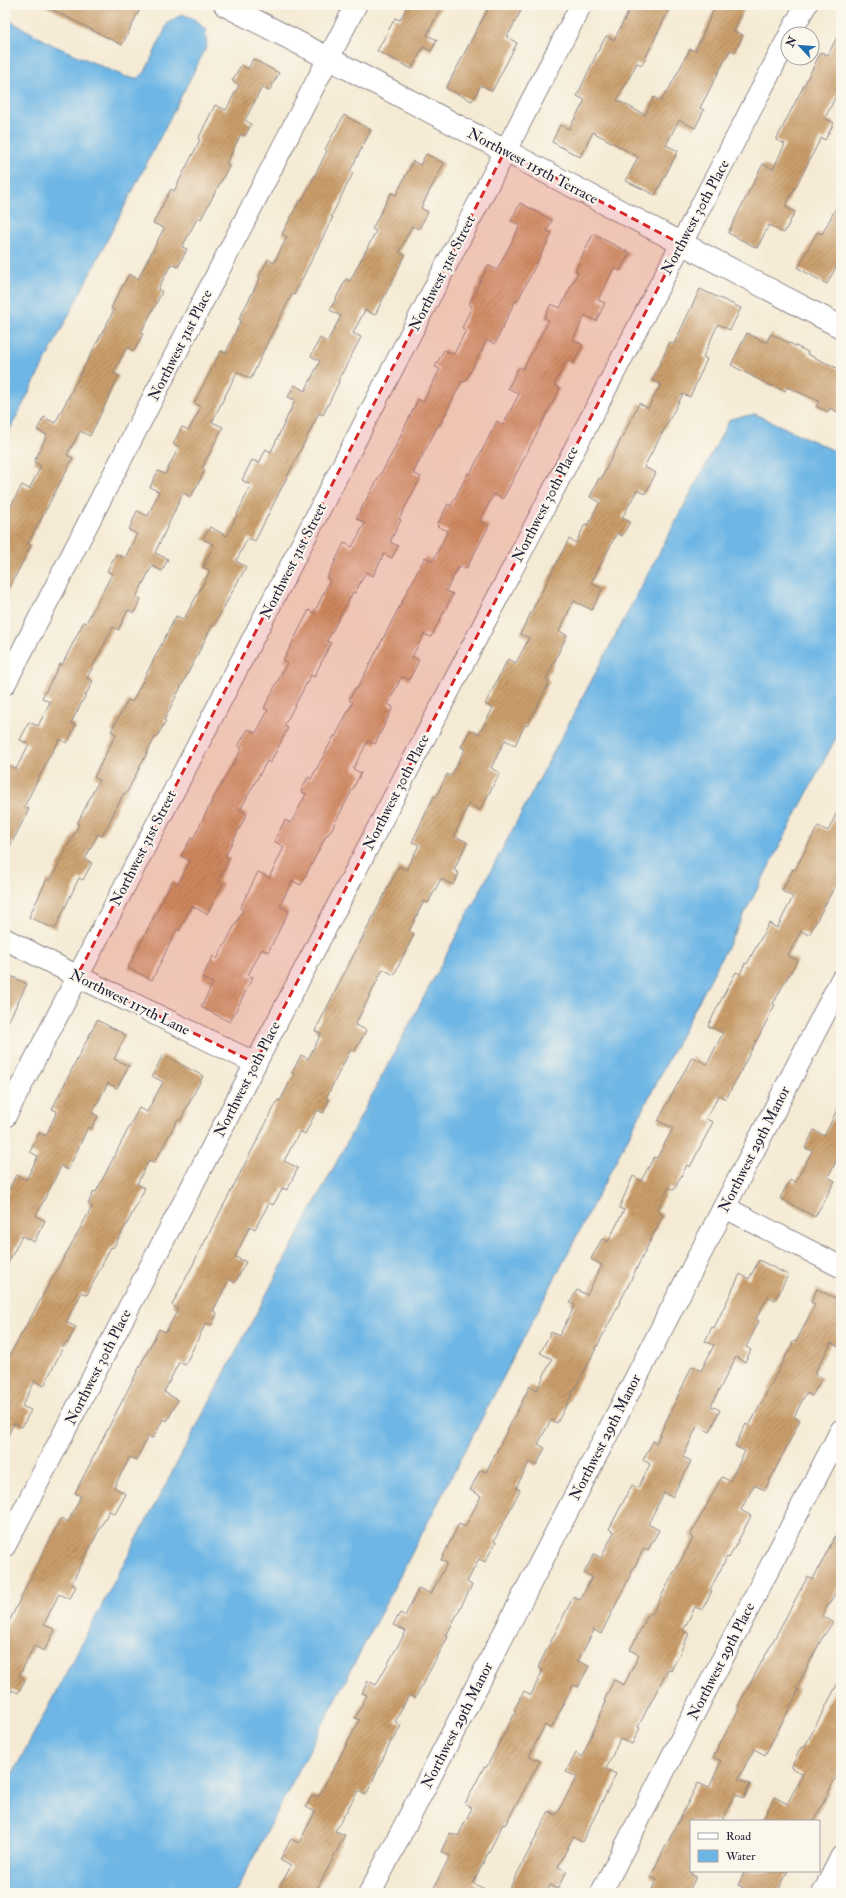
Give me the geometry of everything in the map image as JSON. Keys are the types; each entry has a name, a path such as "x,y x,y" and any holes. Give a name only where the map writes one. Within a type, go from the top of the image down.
{"street":[{"name":"Northwest 115th Terrace","path":"225,5 841,327"},
{"name":"Northwest 31st Place","path":"5,684 356,5"},
{"name":"Northwest 31st Street","path":"5,1117 581,5"},
{"path":"794,26 806,5"},
{"name":"Northwest 30th Place","path":"5,1546 780,53"},
{"name":"Northwest 117th Lane","path":"5,939 255,1063"},
{"name":"Northwest 29th Manor","path":"370,1893 841,981"},
{"path":"724,1207 841,1267"},
{"name":"Northwest 29th Place","path":"601,1893 841,1430"},
{"path":"823,1893 841,1857"}],"highlighted area":[{"path":"505,151 681,244 255,1063 77,976"}],"water":[{"path":"182,14 194,19 205,29 207,46 5,439 5,18 53,45 126,77 138,78 145,72 168,23"},
{"path":"755,414 841,454 841,728 235,1893 5,1893 5,1788 730,419"}],"building":[{"path":"43,5 132,5 140,9 122,45"},
{"path":"408,5 442,5 427,35 437,40 431,51 423,47 412,69 377,51 395,18 400,20"},
{"path":"490,5 524,5 507,37 517,43 492,91 481,85 472,101 446,88"},
{"path":"632,5 671,5 642,65 637,63 617,100 645,115 654,97 661,101 668,91 690,49 695,51 716,5 746,5 734,31 743,35 735,52 730,50 700,108 704,110 695,128 679,120 666,145 678,151 655,195 626,181 638,157 593,132 580,157 552,142 560,125 569,129 585,100 577,96 597,53 606,36 614,40"},
{"path":"841,29 841,86 825,118 834,123 825,140 821,138 785,207 795,212 784,233 769,225 757,248 728,233 763,164 773,169 785,144 776,140 814,66 820,66 821,52 828,55"},
{"path":"253,59 279,73 269,91 262,87 245,120 251,124 245,136 241,134 226,164 229,166 201,219 198,217 182,247 187,249 178,267 171,264 158,289 162,292 141,333 143,334 134,351 127,347 113,373 119,376 90,436 80,431 67,455 73,458 28,544 31,546 5,596 5,518 22,485 29,489 41,466 34,462 47,435 37,430 44,417 55,423 114,310 111,308 129,274 138,279 164,228 153,223 171,189 174,191 200,140 198,139 215,105 226,110 239,85 232,81 241,65 248,69"},
{"path":"344,115 371,130 350,171 353,173 331,217 333,217 294,295 292,294 267,343 251,379 237,372 212,422 223,427 202,468 205,470 191,497 183,493 155,553 168,559 162,571 152,566 136,597 141,599 134,613 128,610 118,630 113,627 87,678 93,681 71,723 76,725 67,743 60,739 50,755 24,807 29,809 5,856 5,763 16,769 29,744 20,740 29,722 38,726 50,702 42,698 60,664 62,665 84,621 86,623 112,574 107,571 116,554 125,558 137,534 129,530 137,511 148,516 159,492 150,487 158,471 165,474 179,447 173,444 182,427 189,430 201,407 194,403 221,351 226,353 241,320 239,319 268,259 274,263 287,237 282,234 300,200 302,201 327,151 325,149"},
{"path":"426,154 444,163 421,208 428,212 419,229 412,226 399,252 405,255 375,315 365,310 353,333 361,337 338,381 339,382 323,415 319,413 255,541 248,538 236,561 246,567 213,627 212,626 164,720 166,721 156,738 155,737 126,794 124,793 102,836 98,834 85,859 92,863 83,880 79,878 55,929 29,917 47,879 50,881 79,825 77,824 99,780 94,777 116,734 111,731 128,700 132,702 176,616 184,619 210,571 203,567 214,545 203,539 210,527 227,536 251,485 242,480 252,460 259,463 266,449 271,452 295,400 288,397 294,385 305,391 320,361 311,356 320,338 327,342 341,316 330,310 346,279 350,281 376,231 372,229 391,193 396,195 413,161 420,165"},
{"path":"841,199 841,267 837,265 827,284 798,268 817,232 822,234"},
{"path":"520,203 552,220 547,231 552,233 517,302 515,301 495,344 487,340 465,382 462,381 440,425 439,424 413,473 421,477 399,519 401,520 390,542 398,546 392,558 384,554 373,576 366,572 355,593 353,592 327,641 331,643 314,677 311,675 284,726 288,728 270,763 267,761 240,810 247,814 225,856 230,858 218,881 223,884 207,914 192,906 179,931 177,929 152,980 128,968 172,881 178,884 190,861 181,856 191,838 193,839 214,797 242,748 238,746 248,729 256,733 268,710 264,708 287,663 283,661 309,610 314,613 330,580 327,578 344,543 352,547 365,523 356,518 393,452 418,399 423,402 440,369 435,367 444,350 454,354 466,330 462,328 472,306 469,304 488,265 497,270 520,225 511,221"},
{"path":"593,234 630,253 620,271 614,268 598,300 605,303 596,321 585,315 573,340 583,345 573,364 567,360 554,385 560,388 503,499 494,494 480,521 489,526 466,569 459,566 446,591 453,594 431,637 424,634 412,657 419,660 409,680 402,676 388,704 393,707 375,744 368,741 353,769 361,773 329,834 327,834 301,885 292,881 280,906 289,911 268,952 262,949 248,975 253,977 230,1022 201,1007 213,983 202,978 213,956 217,959 243,910 240,908 258,872 269,878 284,847 274,841 285,820 291,823 306,794 301,791 308,777 311,779 334,736 335,737 353,702 349,700 355,688 357,689 425,557 433,561 448,531 437,526 448,504 451,506 468,473 470,474 497,421 503,425 519,394 508,388 519,367 523,369 549,320 544,318 551,304 560,308 578,272 575,271"},
{"path":"700,289 741,308 730,330 718,324 703,357 707,359 690,397 683,394 644,467 656,473 645,494 637,490 622,518 630,522 622,536 617,533 591,583 602,589 592,610 574,601 559,631 567,635 546,679 550,681 527,726 525,725 515,745 505,740 491,768 500,773 480,810 469,804 454,836 467,842 454,870 459,873 453,885 441,879 428,903 424,901 409,931 414,934 394,975 383,969 355,1025 366,1030 355,1051 351,1049 326,1098 329,1100 323,1113 317,1110 305,1134 300,1131 284,1161 298,1168 287,1190 283,1188 273,1205 269,1203 255,1229 250,1226 235,1257 246,1262 235,1283 229,1279 213,1311 217,1313 212,1325 206,1323 185,1365 179,1362 164,1392 178,1400 167,1421 163,1419 153,1438 148,1436 136,1460 130,1457 114,1487 126,1494 115,1514 109,1511 71,1584 76,1586 70,1599 59,1594 44,1624 55,1630 44,1651 34,1646 19,1676 25,1680 18,1693 12,1690 5,1704 5,1630 30,1579 61,1518 68,1522 81,1496 75,1493 159,1329 166,1332 178,1309 172,1305 278,1100 280,1101 294,1074 292,1073 301,1055 308,1059 321,1034 315,1031 399,866 406,870 419,845 412,842 434,796 436,797 447,774 451,776 465,749 461,747 470,730 479,734 493,708 485,704 508,659 516,663 529,638 520,634 569,539 576,543 585,524 588,525 600,502 590,497 599,478 601,479 639,403 648,408 661,384 652,380 670,342 674,344"},
{"path":"747,333 766,343 771,334 808,352 807,354 841,370 841,414 830,408 828,412 816,406 819,401 787,387 785,391 767,384 731,365"},
{"path":"841,804 841,886 836,884 809,935 801,931 788,956 798,960 773,1004 775,1005 726,1099 719,1095 706,1119 713,1122 690,1167 687,1165 674,1190 669,1187 657,1211 663,1215 616,1310 557,1423 551,1420 538,1444 545,1448 536,1466 529,1462 516,1488 520,1490 494,1541 496,1542 485,1562 479,1559 467,1582 472,1585 446,1636 448,1637 415,1698 409,1695 395,1722 401,1725 394,1740 392,1739 366,1795 358,1791 335,1831 345,1835 315,1893 288,1893 279,1888 291,1866 280,1860 291,1839 299,1843 315,1812 306,1807 312,1795 318,1797 360,1720 355,1718 367,1695 362,1693 368,1681 376,1685 406,1631 393,1625 400,1613 405,1616 419,1588 431,1594 447,1563 441,1560 459,1524 465,1527 481,1496 470,1490 480,1470 486,1472 530,1386 537,1390 552,1359 540,1353 551,1332 559,1336 575,1305 570,1303 577,1290 587,1295 602,1265 591,1259 602,1239 608,1242 624,1210 619,1208 633,1176 641,1181 654,1157 657,1158 673,1128 658,1121 692,1057 707,1064 723,1033 708,1026 722,998 736,972 740,974 745,963 747,964 769,923 777,928 793,897 782,891 793,869 795,870 818,826 828,831"},
{"path":"5,973 27,984 5,1028"},
{"path":"97,1020 126,1035 114,1059 129,1066 117,1088 108,1083 92,1113 98,1116 91,1129 88,1127 68,1170 61,1166 36,1216 45,1221 34,1242 22,1236 5,1269 5,1198 16,1175 26,1180 38,1156 30,1152 39,1133 46,1136 57,1111 52,1109"},
{"path":"163,1055 203,1076 180,1121 178,1119 154,1163 149,1160 137,1184 145,1188 130,1218 113,1248 111,1247 87,1295 82,1292 66,1322 76,1327 67,1344 65,1343 44,1386 35,1381 22,1406 31,1410 22,1427 14,1423 5,1442 5,1364 92,1207 88,1204 94,1191 96,1192 139,1108 147,1112 163,1082 152,1076"},
{"path":"841,1102 841,1152 828,1177 835,1181 815,1217 780,1198 790,1180 795,1183 812,1151 805,1148 814,1130 824,1136"},
{"path":"759,1260 788,1275 775,1300 768,1296 756,1319 759,1321 746,1347 751,1350 745,1362 736,1357 711,1406 720,1410 710,1432 697,1426 683,1457 691,1461 672,1497 664,1493 648,1524 659,1530 648,1550 644,1548 601,1634 594,1630 578,1661 589,1666 578,1687 573,1685 551,1729 545,1725 529,1756 540,1761 505,1825 503,1824 473,1883 492,1893 431,1893 450,1856 441,1852 450,1833 458,1836 472,1808 465,1804 484,1767 486,1768 516,1711 514,1710 524,1691 531,1695 543,1670 538,1667 573,1597 580,1600 592,1577 584,1573 594,1554 601,1558 614,1532 609,1529 632,1485 638,1488 650,1464 643,1460 653,1441 656,1443 692,1366 701,1371 714,1345 705,1341 712,1327 714,1328 740,1274 749,1279"},
{"path":"817,1289 841,1301 841,1348 831,1343 814,1374 822,1378 812,1396 806,1393 794,1417 800,1420 765,1490 754,1485 741,1510 751,1516 729,1558 727,1557 710,1590 712,1591 702,1610 695,1607 683,1631 689,1634 671,1671 668,1669 638,1727 640,1728 632,1744 620,1739 606,1769 616,1774 582,1842 573,1837 558,1867 567,1871 557,1889 550,1885 546,1893 520,1893 510,1888 549,1811 556,1815 577,1777 566,1772 576,1753 582,1757 614,1680 624,1685 639,1655 630,1650 649,1613 652,1614 693,1538 690,1536 722,1477 730,1481 745,1451 735,1446 746,1424 749,1426 794,1341 796,1342 815,1304 811,1302"},
{"path":"841,1525 841,1583 822,1616 833,1622 821,1640 796,1689 799,1690 765,1755 754,1749 738,1779 750,1784 744,1798 735,1794 722,1820 690,1820 690,1872 696,1877 688,1893 650,1893 657,1880 650,1877 698,1783 709,1788 721,1761 713,1757 740,1707 738,1706 808,1576 813,1579"},
{"path":"841,1677 841,1767 814,1820 763,1820 775,1797 787,1804 803,1774 791,1768 801,1747 804,1748"},
{"path":"744,1872 788,1872 777,1893 753,1893 738,1885"}]}
